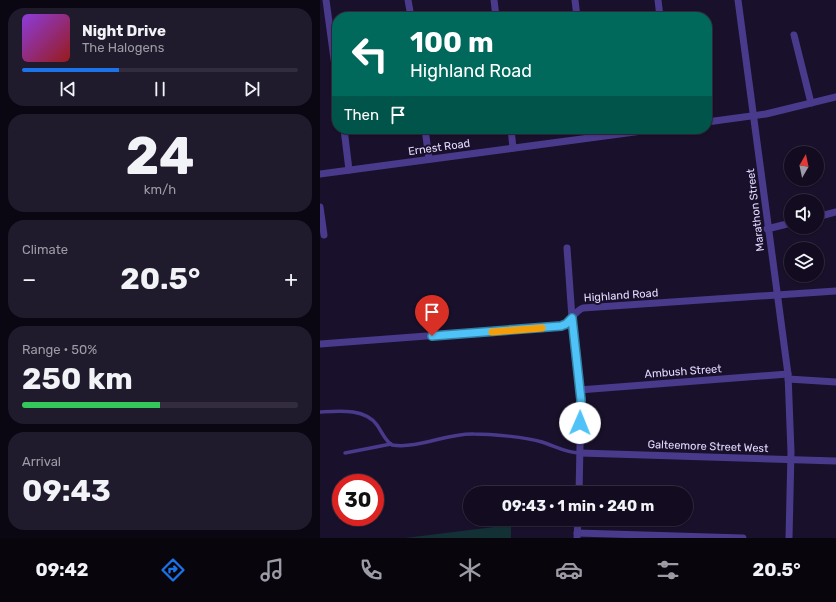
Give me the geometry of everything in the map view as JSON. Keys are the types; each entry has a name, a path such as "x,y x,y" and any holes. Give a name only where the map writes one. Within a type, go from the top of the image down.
{"street":[{"path":"326,0 332,44"},
{"path":"408,0 410,12"},
{"path":"494,0 495,12"},
{"path":"575,0 576,12"},
{"path":"658,0 659,12"},
{"name":"Marathon Street","path":"738,0 755,116 767,229 778,296 788,377 791,460 789,538"},
{"path":"794,35 811,103"},
{"path":"712,121 755,116 836,97"},
{"path":"345,134 349,170"},
{"path":"426,134 429,159"},
{"path":"512,134 513,148"},
{"name":"Ernest Road","path":"320,174 617,134"},
{"path":"320,208 324,235"},
{"path":"824,215 836,212"},
{"path":"767,229 784,225"},
{"path":"567,248 581,408 579,486"},
{"name":"Highland Road","path":"320,344 554,327 564,325 578,310 583,308 836,292"},
{"name":"Ambush Street","path":"579,390 788,377 836,382"},
{"name":"Galteemore Street West","path":"580,453 836,461"},
{"path":"577,535 743,538"}],"lane":[{"path":"320,412 350,412 365,416 376,424 391,444"},
{"path":"345,453 391,444 414,444 449,436 476,434 541,442 565,451 580,453"}],"green space":[{"path":"503,526 511,526 511,538 405,538"}],"slow traffic":[{"path":"492,332 542,328"}],"route":[{"path":"432,336 561,326 566,324 572,318 577,378 581,400 580,423"}]}
